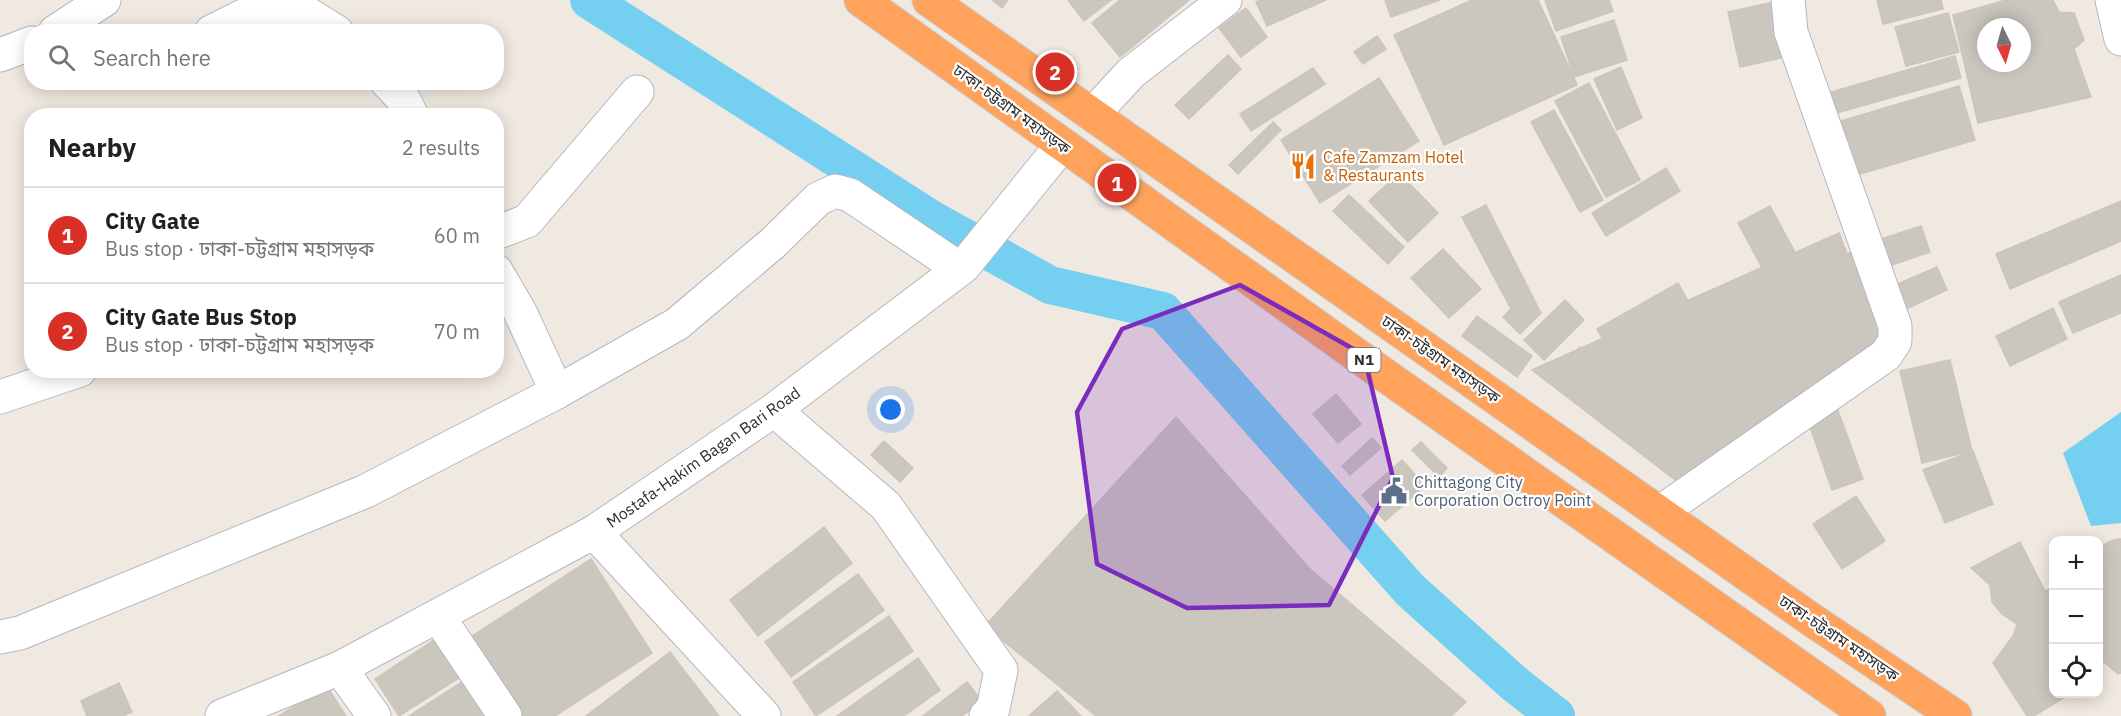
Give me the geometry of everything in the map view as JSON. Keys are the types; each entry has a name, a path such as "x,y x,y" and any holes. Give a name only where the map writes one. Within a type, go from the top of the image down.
{"highway":[{"name":"ঢাকা-চট্টগ্রাম মহাসড়ক","path":"861,0 1062,145 1869,716"},
{"name":"ঢাকা-চট্টগ্রাম মহাসড়ক","path":"929,0 1802,614 1955,716"}],"street":[{"path":"67,24 104,0"},
{"path":"1093,114 1131,73 1225,0"},
{"path":"1659,513 1886,355 1895,341 1895,326 1791,32 1788,0"},
{"path":"2112,0 2121,39"},
{"path":"227,24 247,14 297,7 324,24"},
{"path":"0,55 24,47"},
{"path":"395,90 408,108"},
{"path":"504,230 527,221 637,92"},
{"name":"Mostafa-Hakim Bagan Bari Road","path":"222,716 340,668 594,532 774,410 962,267 1062,145"},
{"path":"0,637 20,633 366,490 556,392 677,324 773,243 818,199 835,191 850,195 962,267"},
{"path":"504,285 520,312 556,392"},
{"path":"0,397 56,378"},
{"path":"774,410 886,506 1001,670 993,709 986,716"},
{"path":"594,532 764,716"},
{"path":"438,616 505,716"},
{"path":"340,668 374,716"}],"highlighted area":[{"path":"1240,285 1364,355 1393,478 1329,605 1187,608 1097,564 1077,412 1122,329"}],"water":[{"path":"2121,412 2121,523 2091,526 2063,453"}],"building":[{"path":"992,0 1008,0 1002,8"},
{"path":"1068,0 1111,0 1084,21"},
{"path":"1120,0 1189,0 1120,57 1092,23"},
{"path":"1261,0 1326,0 1267,26 1256,2"},
{"path":"1385,0 1440,0 1391,17"},
{"path":"1472,0 1538,0 1577,85 1444,145 1394,35"},
{"path":"1545,0 1609,0 1613,11 1556,31"},
{"path":"1877,0 1941,0 1943,9 1883,24"},
{"path":"2006,0 2053,0 2059,12 2074,13 2084,40 2074,49 2091,97 1978,123 1953,15"},
{"path":"1774,2 1786,57 1740,67 1728,12"},
{"path":"1246,8 1267,37 1241,57 1219,28"},
{"path":"1948,13 1959,52 1906,66 1895,27"},
{"path":"1614,20 1627,60 1574,77 1561,37"},
{"path":"1377,36 1386,49 1363,64 1354,52"},
{"path":"1228,55 1241,69 1189,119 1175,105"},
{"path":"1955,56 1961,78 1833,114 1828,93"},
{"path":"1621,67 1642,118 1617,130 1594,79"},
{"path":"1313,68 1325,84 1251,131 1240,114"},
{"path":"1379,78 1419,141 1320,203 1281,140"},
{"path":"1589,83 1640,180 1606,197 1555,101"},
{"path":"1959,86 1975,140 1850,177 1834,123"},
{"path":"1554,110 1603,200 1580,212 1531,122"},
{"path":"1273,122 1281,130 1238,174 1229,165"},
{"path":"1666,168 1680,191 1606,236 1592,213"},
{"path":"1399,173 1438,213 1408,242 1369,201"},
{"path":"1349,195 1404,247 1388,264 1333,211"},
{"path":"2121,201 2121,241 2010,289 1996,254"},
{"path":"1486,205 1541,313 1520,334 1503,317 1511,309 1462,217"},
{"path":"1770,206 1797,256 1765,273 1738,223"},
{"path":"1921,226 1930,252 1889,266 1881,239"},
{"path":"1839,233 1881,340 1678,482 1532,370"},
{"path":"1443,249 1481,289 1449,318 1411,278"},
{"path":"1854,251 1883,320 1852,333 1823,264"},
{"path":"1937,267 1947,290 1904,310 1893,286"},
{"path":"2121,275 2121,313 2073,333 2059,302"},
{"path":"1678,283 1689,303 1607,347 1597,329"},
{"path":"1565,300 1584,320 1544,360 1524,340"},
{"path":"2053,308 2067,339 2010,366 1996,336"},
{"path":"1477,316 1532,356 1517,377 1462,336"},
{"path":"1580,347 1595,360 1577,380 1562,367"},
{"path":"1950,360 1972,451 1922,463 1900,371"},
{"path":"1336,394 1361,424 1338,443 1313,414"},
{"path":"1647,398 1667,416 1646,439 1625,421"},
{"path":"1836,405 1863,479 1832,490 1806,415"},
{"path":"1176,417 1309,568 1466,702 1451,716 1096,716 985,626"},
{"path":"1372,438 1381,448 1350,475 1342,466"},
{"path":"884,441 913,468 900,482 871,455"},
{"path":"1421,442 1447,468 1439,477 1412,450"},
{"path":"1973,451 1993,504 1945,523 1923,470"},
{"name":"Chittagong City Corporation Octroy Point","path":"1402,460 1425,486 1385,521 1362,495"},
{"path":"1856,496 1885,541 1842,569 1813,524"},
{"path":"824,527 852,563 758,636 730,600"},
{"path":"2121,539 2121,673 2118,674 2103,662 2103,545"},
{"path":"2020,542 2045,591 2049,589 2049,698 2063,698 2034,716 2027,716 1993,663 2013,636 2017,624 2002,614 1992,602 1990,585 1971,568"},
{"path":"591,559 652,653 555,716 512,716 463,642"},
{"path":"858,574 884,610 791,677 765,642"},
{"path":"889,616 913,651 816,716 793,682"},
{"path":"437,638 462,676 399,716 375,679"},
{"path":"670,652 719,716 586,716"},
{"path":"918,658 940,690 904,716 837,716"},
{"path":"468,678 492,716 409,716"},
{"path":"967,682 982,701 962,716 923,716"},
{"path":"119,683 132,712 123,716 87,716 81,701"},
{"path":"326,685 346,716 279,716"},
{"path":"1057,691 1081,716 1030,715"}],"waterway":[{"path":"589,0 931,219 1050,285 1163,311 1410,590 1516,685 1556,716"}],"place":[{"name":"City Gate Bus Stop","path":"1055,72"},
{"name":"Cafe Zamzam Hotel & Restaurants","path":"1303,166"},
{"name":"City Gate","path":"1117,183"},
{"name":"Chittagong City Corporation Octroy Point","path":"1394,491"}]}
